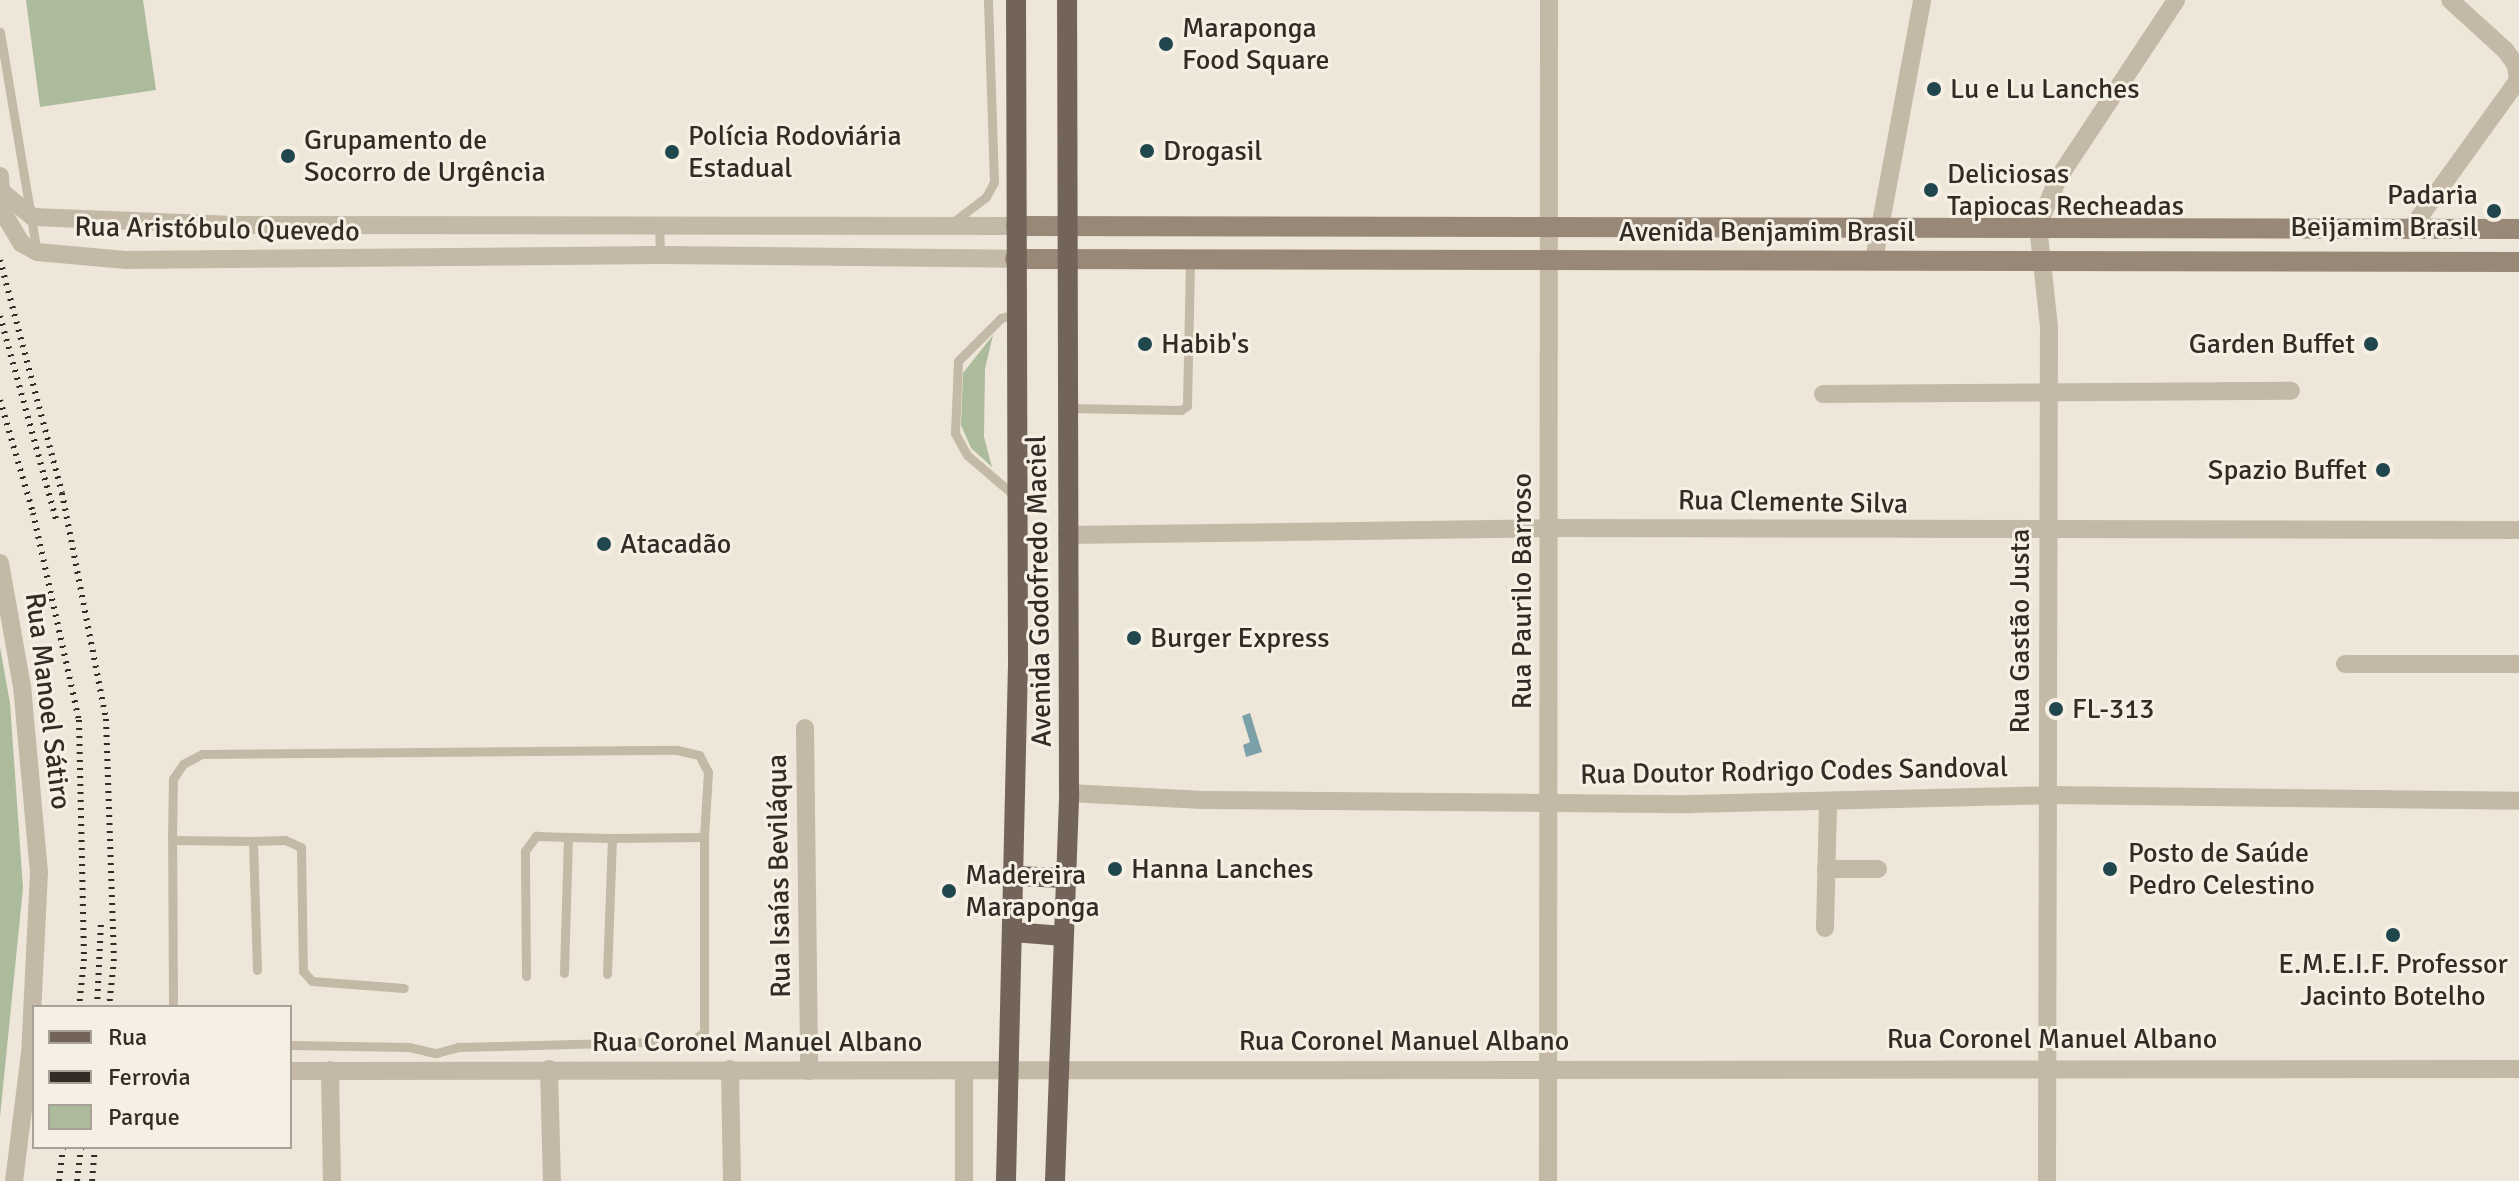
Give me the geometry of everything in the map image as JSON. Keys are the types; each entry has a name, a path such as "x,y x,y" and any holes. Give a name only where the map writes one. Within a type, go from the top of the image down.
{"main road":[{"name":"Avenida Godofredo Maciel","path":"1006,1181 1018,664 1015,497 1016,0"},
{"name":"Avenida Godofredo Maciel","path":"1055,1181 1069,793 1064,408 1068,226 1067,0"},
{"name":"Avenida Benjamim Brasil","path":"1016,226 1549,229 2038,225 2519,229"},
{"name":"Avenida Benjamim Brasil","path":"1015,259 2519,262"},
{"path":"1013,876 1064,878"},
{"path":"1013,932 1063,936"}],"street":[{"name":"Rua Paurilo Barroso","path":"1548,1181 1551,528 1549,0"},
{"path":"1874,260 1922,0"},
{"path":"2038,225 2059,177 2176,0"},
{"path":"2410,230 2518,80 2516,65 2450,0"},
{"name":"Rua Aristóbulo Quevedo","path":"1,184 33,217 228,225 1016,226"},
{"name":"Rua Aristóbulo Quevedo","path":"1,184 2,211 13,235 37,252 126,260 660,255 1015,259"},
{"path":"228,225 228,260"},
{"name":"Rua Gastão Justa","path":"2038,225 2044,263 2047,392 2047,1181"},
{"path":"1823,394 2291,391"},
{"name":"Rua Clemente Silva","path":"1067,535 1551,528 2047,533 2519,530"},
{"name":"Rua Manoel Sátiro","path":"0,563 22,686 39,872 32,1005"},
{"path":"2345,664 2519,664"},
{"name":"Rua Isaías Beviláqua","path":"805,728 809,1071"},
{"name":"Rua Doutor Rodrigo Codes Sandoval","path":"1069,793 1203,800 1828,802 2049,795 2519,801"},
{"path":"1825,928 1828,802"},
{"path":"1826,869 1878,869"},
{"name":"Rua Manoel Sátiro","path":"14,1181 32,1013"},
{"name":"Rua Coronel Manuel Albano","path":"292,1071 436,1062 549,1069 809,1071 2047,1066 2519,1069"},
{"path":"549,1069 552,1181"},
{"path":"730,1069 732,1181"},
{"path":"330,1070 332,1181"},
{"path":"964,1071 964,1181"}],"lane":[{"path":"946,226 986,197 994,182 988,0"},
{"path":"0,32 37,252"},
{"path":"659,225 660,255"},
{"path":"1064,408 1181,410 1187,406 1190,258"},
{"path":"1015,314 1001,318 958,361 955,433 967,455 1015,497"},
{"path":"173,1005 173,779 183,764 202,754 677,750 699,755 708,772 704,837 704,1032 692,1041 458,1047 436,1062 409,1047 292,1045"},
{"path":"526,976 525,851 536,836 704,837"},
{"path":"564,973 568,837"},
{"path":"607,974 612,838"},
{"path":"172,840 285,840 301,847 303,971 312,981 404,988"},
{"path":"253,841 257,970"}],"green space":[{"path":"26,0 143,0 156,90 40,107"},
{"path":"993,335 985,369 984,437 992,467 971,448 961,425 963,373"},
{"path":"0,647 10,703 23,888 0,1117"}],"water":[{"path":"1250,713 1262,752 1246,757 1243,745 1250,742 1242,716"}],"railway":[{"path":"0,260 62,493 106,719 114,959 109,1005"},
{"path":"0,316 56,520"},
{"path":"0,400 33,513 79,720 84,959 79,1005"},
{"path":"97,1005 101,923"},
{"path":"59,1181 63,1149"},
{"path":"77,1181 81,1149"},
{"path":"92,1181 95,1149"}],"place":[{"name":"Maraponga Food Square","path":"1166,44"},
{"name":"Lu e Lu Lanches","path":"1934,89"},
{"name":"Drogasil","path":"1147,151"},
{"name":"Polícia Rodoviária Estadual","path":"672,152"},
{"name":"Grupamento de Socorro de Urgência","path":"288,156"},
{"name":"Deliciosas Tapiocas Recheadas","path":"1931,190"},
{"name":"Padaria Beijamim Brasil","path":"2494,211"},
{"name":"Habib's","path":"1145,344"},
{"name":"Garden Buffet","path":"2371,344"},
{"name":"Spazio Buffet","path":"2383,470"},
{"name":"Atacadão","path":"604,544"},
{"name":"Burger Express","path":"1134,638"},
{"name":"FL-313","path":"2056,709"},
{"name":"Hanna Lanches","path":"1115,869"},
{"name":"Posto de Saúde Pedro Celestino","path":"2110,869"},
{"name":"Madereira Maraponga","path":"949,891"},
{"name":"E.M.E.I.F. Professor Jacinto Botelho","path":"2393,935"}]}
